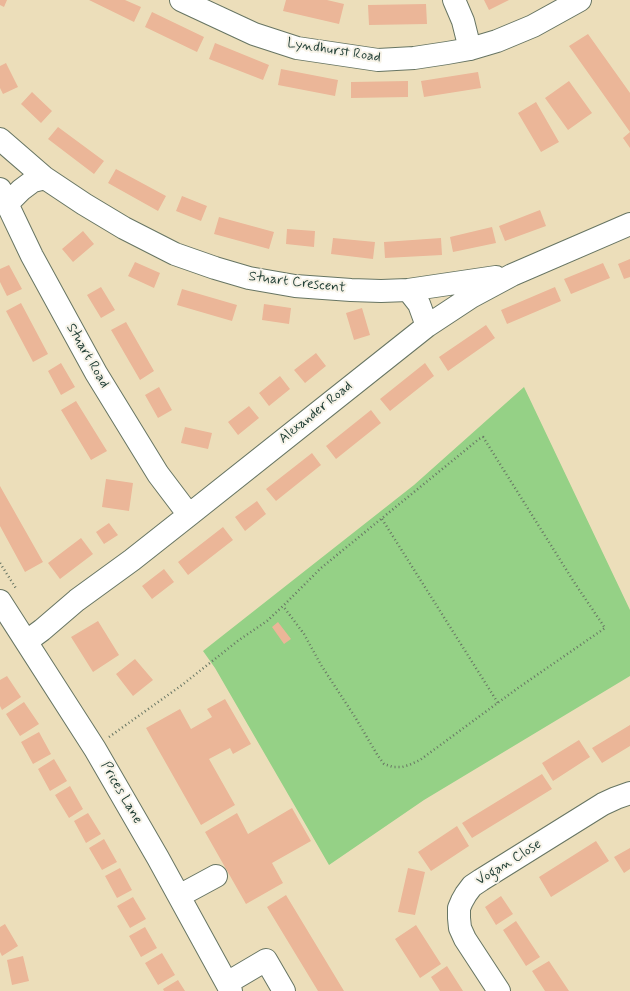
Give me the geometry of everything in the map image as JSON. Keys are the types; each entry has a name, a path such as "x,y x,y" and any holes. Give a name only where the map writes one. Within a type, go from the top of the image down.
{"street":[{"name":"Lyndhurst Road","path":"181,0 254,34 297,48 378,60 447,54 498,41 533,26 580,0"},
{"path":"454,0 463,21 470,49"},
{"name":"Stuart Crescent","path":"0,139 45,178 84,204 131,231 176,254 249,278 295,286 381,291 408,290 512,275"},
{"path":"4,196 21,190 33,181 45,178"},
{"name":"Stuart Road","path":"4,196 32,256 96,373 158,474 189,515"},
{"name":"Alexander Road","path":"27,641 78,600 132,560 427,326 471,297 512,275 630,224"},
{"path":"408,290 419,304 427,326"},
{"name":"Prices Lane","path":"0,601 95,749 158,858 229,987"},
{"name":"Vogan Close","path":"499,991 464,939 460,928 460,908 466,894 472,886 481,880 603,804 630,793"},
{"path":"179,896 216,876"},
{"path":"229,987 266,960 284,991"}],"path":[{"path":"95,749 113,734 182,685 267,621 322,568 479,438 483,437 574,582 605,628 420,760 402,767 393,767 384,764 378,756 355,717 321,665 304,634 283,606"},
{"path":"382,518 498,703"}],"green space":[{"path":"524,387 630,610 630,676 424,800 329,865 215,668 203,651 414,485"}],"building":[{"path":"0,0 7,0 4,7 0,5"},
{"path":"89,0 125,0 141,7 134,22"},
{"path":"286,0 327,0 344,4 339,24 283,11"},
{"path":"484,0 509,0 489,10"},
{"path":"426,4 427,24 369,25 368,5"},
{"path":"152,12 204,37 197,52 145,27"},
{"path":"588,34 630,93 630,132 569,46"},
{"path":"215,43 269,65 263,80 209,59"},
{"path":"6,63 18,87 3,94 0,88 0,66"},
{"path":"281,69 338,80 335,96 278,85"},
{"path":"478,72 481,88 424,97 421,81"},
{"path":"408,81 408,97 351,98 351,82"},
{"path":"569,81 592,113 568,130 545,98"},
{"path":"32,92 52,111 41,123 21,104"},
{"path":"536,102 559,142 541,152 518,113"},
{"path":"58,127 104,161 94,174 48,139"},
{"path":"630,132 630,148 623,138"},
{"path":"116,169 166,196 158,211 108,183"},
{"path":"182,196 207,206 201,221 176,211"},
{"path":"540,210 546,226 505,241 499,226"},
{"path":"219,217 274,232 269,249 214,234"},
{"path":"492,227 496,243 453,252 450,237"},
{"path":"287,229 315,231 314,247 286,244"},
{"path":"83,231 94,244 73,262 62,249"},
{"path":"333,238 375,242 373,259 331,254"},
{"path":"441,238 442,255 385,258 384,242"},
{"path":"630,259 630,277 624,279 618,264"},
{"path":"135,262 160,273 154,288 128,276"},
{"path":"603,263 610,278 571,294 564,279"},
{"path":"9,265 22,289 7,296 0,282 0,269"},
{"path":"101,287 115,310 101,318 87,295"},
{"path":"555,287 561,301 507,324 501,310"},
{"path":"182,289 237,305 232,321 177,305"},
{"path":"21,303 48,354 33,362 6,311"},
{"path":"264,304 291,308 289,324 262,320"},
{"path":"362,308 370,335 354,340 346,313"},
{"path":"126,322 154,371 140,380 111,330"},
{"path":"486,325 495,338 448,371 439,357"},
{"path":"316,353 326,366 305,383 294,370"},
{"path":"61,363 75,387 61,395 48,371"},
{"path":"425,363 434,376 390,411 380,399"},
{"path":"280,376 290,389 269,406 259,393"},
{"path":"159,387 172,410 158,418 145,395"},
{"path":"76,401 107,451 91,460 61,410"},
{"path":"249,406 259,418 238,435 228,422"},
{"path":"371,410 381,423 336,459 326,446"},
{"path":"185,427 212,433 208,449 181,443"},
{"path":"312,453 321,465 276,501 266,489"},
{"path":"106,479 133,483 129,511 102,507"},
{"path":"0,486 43,562 25,572 0,526"},
{"path":"257,501 266,514 245,531 235,517"},
{"path":"109,523 118,535 104,544 96,532"},
{"path":"223,527 233,540 188,575 178,562"},
{"path":"81,538 93,554 60,579 48,563"},
{"path":"164,569 174,582 152,599 142,586"},
{"path":"98,621 119,655 93,672 71,637"},
{"path":"278,622 291,639 284,644 272,627"},
{"path":"135,659 153,680 133,696 116,674"},
{"path":"7,676 21,697 2,710 0,706 0,680"},
{"path":"225,699 251,744 233,754 230,748 209,759 235,805 201,825 146,728 180,709 191,729 212,717 207,709"},
{"path":"24,702 39,724 20,736 6,714"},
{"path":"630,725 630,746 602,763 592,748"},
{"path":"39,732 51,754 33,764 21,742"},
{"path":"579,740 590,757 553,781 542,763"},
{"path":"54,759 67,781 50,791 38,769"},
{"path":"542,774 552,789 472,838 462,823"},
{"path":"70,786 83,809 69,818 55,795"},
{"path":"292,808 311,841 272,863 283,883 246,904 205,832 237,813 248,834"},
{"path":"88,813 101,834 86,843 74,821"},
{"path":"457,826 469,846 431,871 418,852"},
{"path":"104,839 117,862 102,870 89,848"},
{"path":"596,841 609,861 551,897 539,877"},
{"path":"630,848 630,869 624,873 614,857"},
{"path":"120,868 132,890 117,898 105,876"},
{"path":"408,868 425,872 415,915 398,912"},
{"path":"286,895 344,991 318,991 267,907"},
{"path":"501,896 513,914 496,925 485,907"},
{"path":"133,897 146,919 130,928 117,906"},
{"path":"516,921 540,957 526,966 503,930"},
{"path":"5,924 18,946 2,956 0,952 0,927"},
{"path":"416,925 441,964 420,978 395,939"},
{"path":"145,927 157,948 141,957 129,936"},
{"path":"162,953 175,975 158,985 145,963"},
{"path":"23,956 29,981 12,985 7,960"},
{"path":"549,961 569,991 545,991 532,971"},
{"path":"447,966 463,991 440,991 431,977"},
{"path":"178,980 185,991 164,991 163,989"}]}
